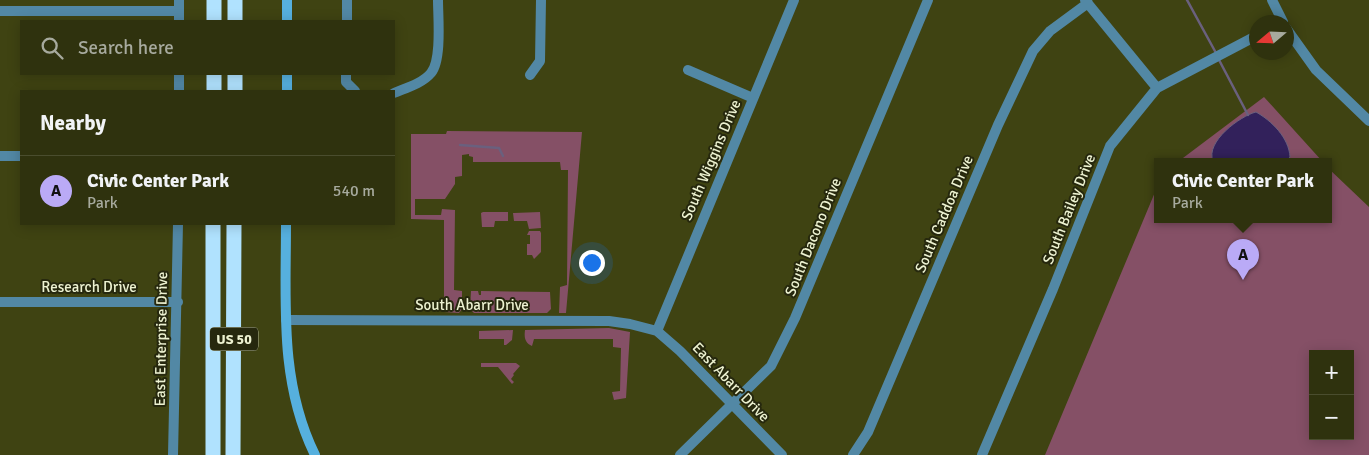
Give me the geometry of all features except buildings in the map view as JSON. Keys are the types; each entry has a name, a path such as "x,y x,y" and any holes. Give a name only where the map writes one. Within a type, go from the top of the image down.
{"highway":[{"path":"214,0 214,20"},
{"path":"235,0 235,20"},
{"path":"214,75 214,90"},
{"path":"235,75 235,90"},
{"name":"US 50","path":"212,455 213,225"},
{"name":"US 50","path":"234,225 234,455"}],"street":[{"path":"0,11 179,16 179,0"},
{"path":"287,0 287,20"},
{"path":"347,0 347,20"},
{"path":"395,93 422,81 432,72 438,57 438,0"},
{"path":"530,75 540,61 541,0"},
{"name":"South Wiggins Drive","path":"657,331 794,0"},
{"name":"South Dacono Drive","path":"680,455 772,366 795,318 928,0"},
{"path":"1272,0 1279,15"},
{"path":"1086,2 1157,88"},
{"name":"South Caddoa Drive","path":"853,455 868,432 998,125 1033,51 1050,32 1086,2"},
{"path":"1294,39 1316,70 1369,121"},
{"name":"South Bailey Drive","path":"982,455 1053,289 1110,146 1157,88 1249,40"},
{"path":"688,70 753,98"},
{"path":"179,75 179,90"},
{"path":"287,75 287,90"},
{"path":"346,75 346,82 354,90"},
{"path":"0,156 20,156"},
{"name":"East Enterprise Drive","path":"173,455 178,302 178,225"},
{"path":"286,225 287,352 292,391 302,426 315,455"},
{"name":"Research Drive","path":"0,302 178,302"},
{"name":"South Abarr Drive","path":"286,320 593,321 630,324 657,331"},
{"name":"East Abarr Drive","path":"657,331 680,351 782,455"}],"shaded area":[{"path":"1264,97 1319,158 1183,158"},
{"path":"1256,112 1279,131 1287,143 1289,158 1213,158 1214,146 1219,138 1233,124"},
{"path":"447,131 582,132 566,313 559,313 560,287 567,285 568,170 561,170 560,162 473,162 473,157 469,156 469,154 462,155 462,176 455,177 455,184 445,199 415,199 415,215 441,215 442,209 455,210 454,290 462,291 462,309 459,313 444,312 444,220 411,219 411,134 446,134"},
{"path":"1332,172 1369,207 1369,455 1045,455 1154,195 1154,223 1332,223"},
{"path":"508,212 508,221 495,221 494,227 482,227 481,213"},
{"path":"540,212 541,228 529,229 527,221 514,221 513,213"},
{"path":"529,231 540,231 541,233 541,252 534,259 532,255 527,255 527,244 530,244 530,235 527,235"},
{"path":"471,291 478,291 479,295 481,295 481,291 550,292 551,309 547,313 474,313 470,309"},
{"path":"609,328 630,332 626,398 614,400 612,392 620,391 621,348 613,347 613,339 534,339 532,346 526,342 525,335 525,330"},
{"path":"513,330 512,340 506,345 504,345 504,339 479,339 479,331"},
{"path":"481,363 516,363 520,366 513,374 511,379 514,382 512,384 498,367 481,367"}],"waterway":[{"path":"1187,0 1216,53"},
{"path":"1218,58 1248,115"},
{"path":"460,145 499,148 503,156"}],"place":[{"name":"Civic Center Park","path":"1243,280"}]}
